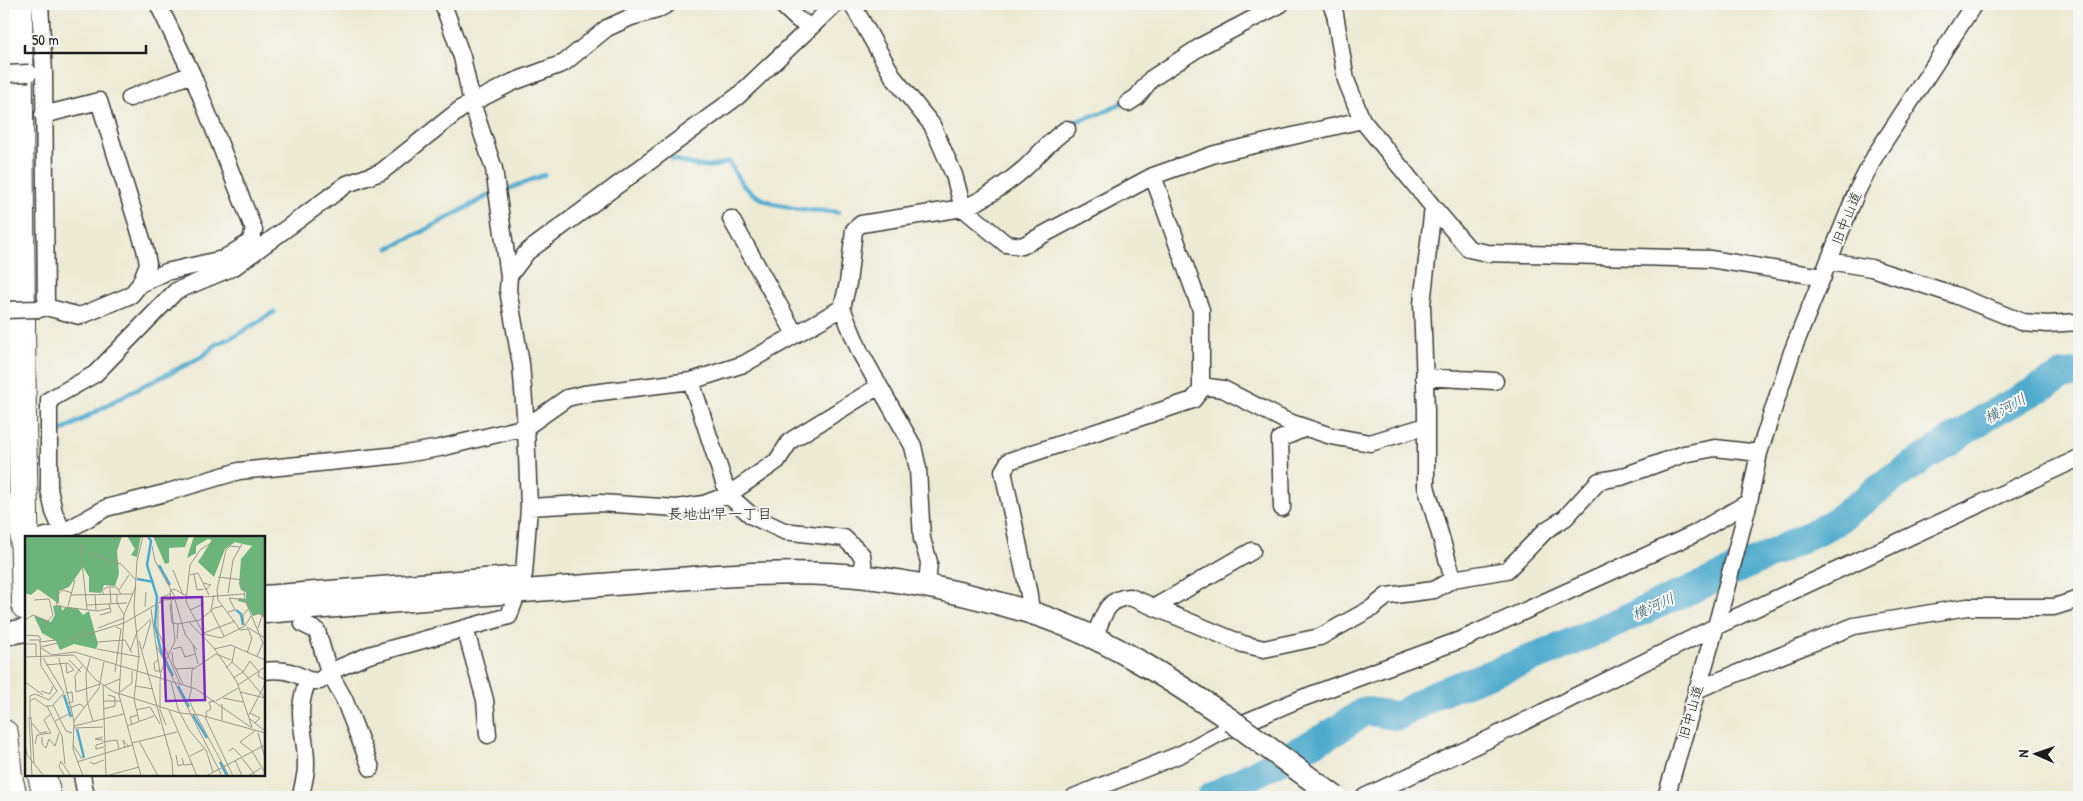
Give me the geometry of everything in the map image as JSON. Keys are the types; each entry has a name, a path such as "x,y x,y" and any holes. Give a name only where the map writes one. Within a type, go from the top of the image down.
{"highway":[{"path":"18,4 25,561"},
{"path":"4,734 8,777 13,797"},
{"path":"42,776 47,797"}],"street":[{"path":"40,4 36,73 44,115 43,308"},
{"path":"140,284 166,272 228,263 250,242 254,230 192,74 158,4"},
{"path":"265,671 293,674 308,681 320,680 329,672 369,655 509,616 521,583 529,507 526,426 521,364 508,290 509,276 494,169 472,103 462,57 443,4"},
{"path":"668,4 657,10 631,17 607,28 564,62 513,82 462,108 381,172 348,184 228,263 176,291 95,374 49,400 49,489 54,512 64,535 106,508 239,471 440,448 526,426 567,398 584,394 691,381 744,364 842,308"},
{"path":"781,4 797,19 811,27"},
{"path":"509,276 527,252 738,96 835,4"},
{"path":"852,4 894,78 932,125 954,175 963,208 1006,244 1022,246 1153,176 1215,154 1362,120"},
{"path":"1128,103 1137,97 1151,79 1203,45 1281,4"},
{"path":"1331,4 1335,14 1346,80 1362,120 1469,249 1487,253 1710,259 1823,277"},
{"name":"旧中山道","path":"1666,797 1748,506 1759,453 1792,352 1857,191 1876,154 1974,4"},
{"path":"4,74 36,73"},
{"path":"130,98 192,74"},
{"path":"4,310 43,308 80,316 131,295 140,284 148,264 99,101 44,115"},
{"path":"927,586 929,562 922,539 918,469 913,446 860,352 842,308 848,283 854,230 861,224 963,208 974,204 1024,168 1053,138 1068,129"},
{"path":"1031,613 1029,595 1003,471 1009,461 1193,400 1201,390 1201,310 1153,176"},
{"path":"1433,207 1422,304 1426,486 1453,579"},
{"path":"731,219 795,334"},
{"path":"1829,261 1871,268 1954,295 2022,322 2048,324 2079,322"},
{"path":"1424,377 1496,381"},
{"path":"691,381 728,496 752,516 784,531 844,538 862,555 866,577"},
{"path":"529,507 600,503 678,508 704,504 728,496 777,460 790,441 880,386"},
{"path":"1201,386 1223,389 1286,421 1306,428 1331,436 1370,443 1426,426"},
{"path":"1282,508 1280,439 1306,428"},
{"path":"1094,638 1110,603 1119,598 1130,597 1243,644 1264,648 1320,637 1372,608 1387,596 1434,590 1453,579 1507,570 1546,530 1565,518 1599,481 1621,477 1684,454 1715,448 1759,453"},
{"path":"1364,797 1494,736 1716,623 2079,458"},
{"path":"1074,797 1181,754 1220,733 1300,699 1464,639 1694,534 1748,506"},
{"path":"1155,607 1252,551"},
{"path":"265,594 296,595 521,583 805,574 866,577 927,586 1031,613 1094,638 1167,677 1232,721 1335,797"},
{"path":"265,612 521,583"},
{"path":"1696,690 1854,626 1967,606 2054,607 2079,599"},
{"path":"304,624 317,632 329,672 344,699 372,768"},
{"path":"465,628 485,700 488,735"},
{"path":"4,634 25,630"},
{"path":"301,797 306,767 300,712 303,692 308,681"},
{"path":"82,776 86,797"}],"waterway":[{"path":"1066,125 1109,110 1125,101"},
{"path":"672,159 700,166 712,166 729,162 743,185 763,199 788,207 838,212"},
{"path":"389,248 493,193 544,175"},
{"path":"56,434 129,393 202,357 215,345 237,335 274,312"},
{"name":"横河川","path":"1211,797 1334,732 1365,711 1398,716 1436,694 1549,652 1765,557 1833,523 1895,477 1988,416 2064,375 2079,373"}],"tunnel":[{"path":"4,538 25,538"}],"district":[{"name":"長地出早一丁目","path":"720,513"}]}
